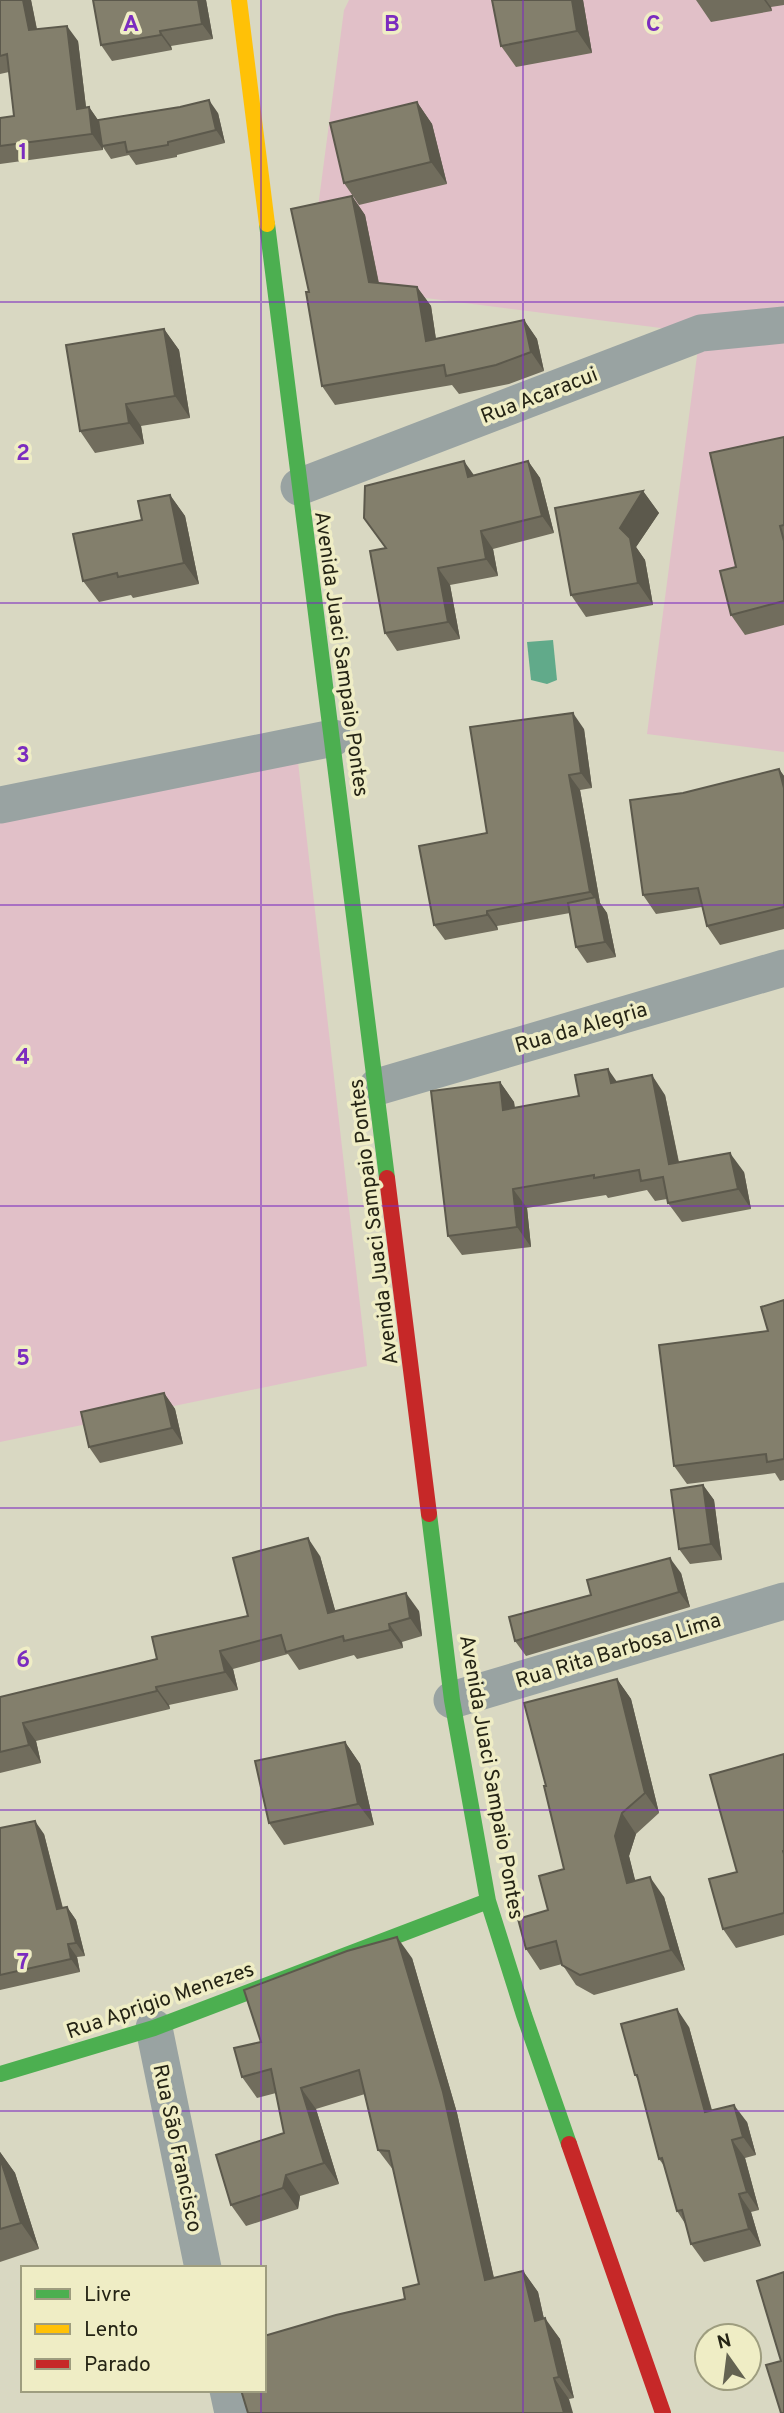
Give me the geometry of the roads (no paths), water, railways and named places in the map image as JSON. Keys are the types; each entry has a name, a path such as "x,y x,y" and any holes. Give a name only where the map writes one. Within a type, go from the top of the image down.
{"main road":[{"name":"Avenida Juaci Sampaio Pontes","path":"239,0 452,1700 488,1901 524,2015 663,2413"},
{"name":"Rua Aprigio Menezes","path":"0,2074 153,2028 488,1901"}],"street":[{"name":"Rua Acaracui","path":"299,487 701,333 784,325"},
{"path":"0,805 333,738"},
{"name":"Rua da Alegria","path":"377,1087 784,968"},
{"name":"Rua Rita Barbosa Lima","path":"452,1700 784,1601"},
{"name":"Rua São Francisco","path":"153,2028 203,2266"},
{"path":"228,2392 233,2413"}]}
